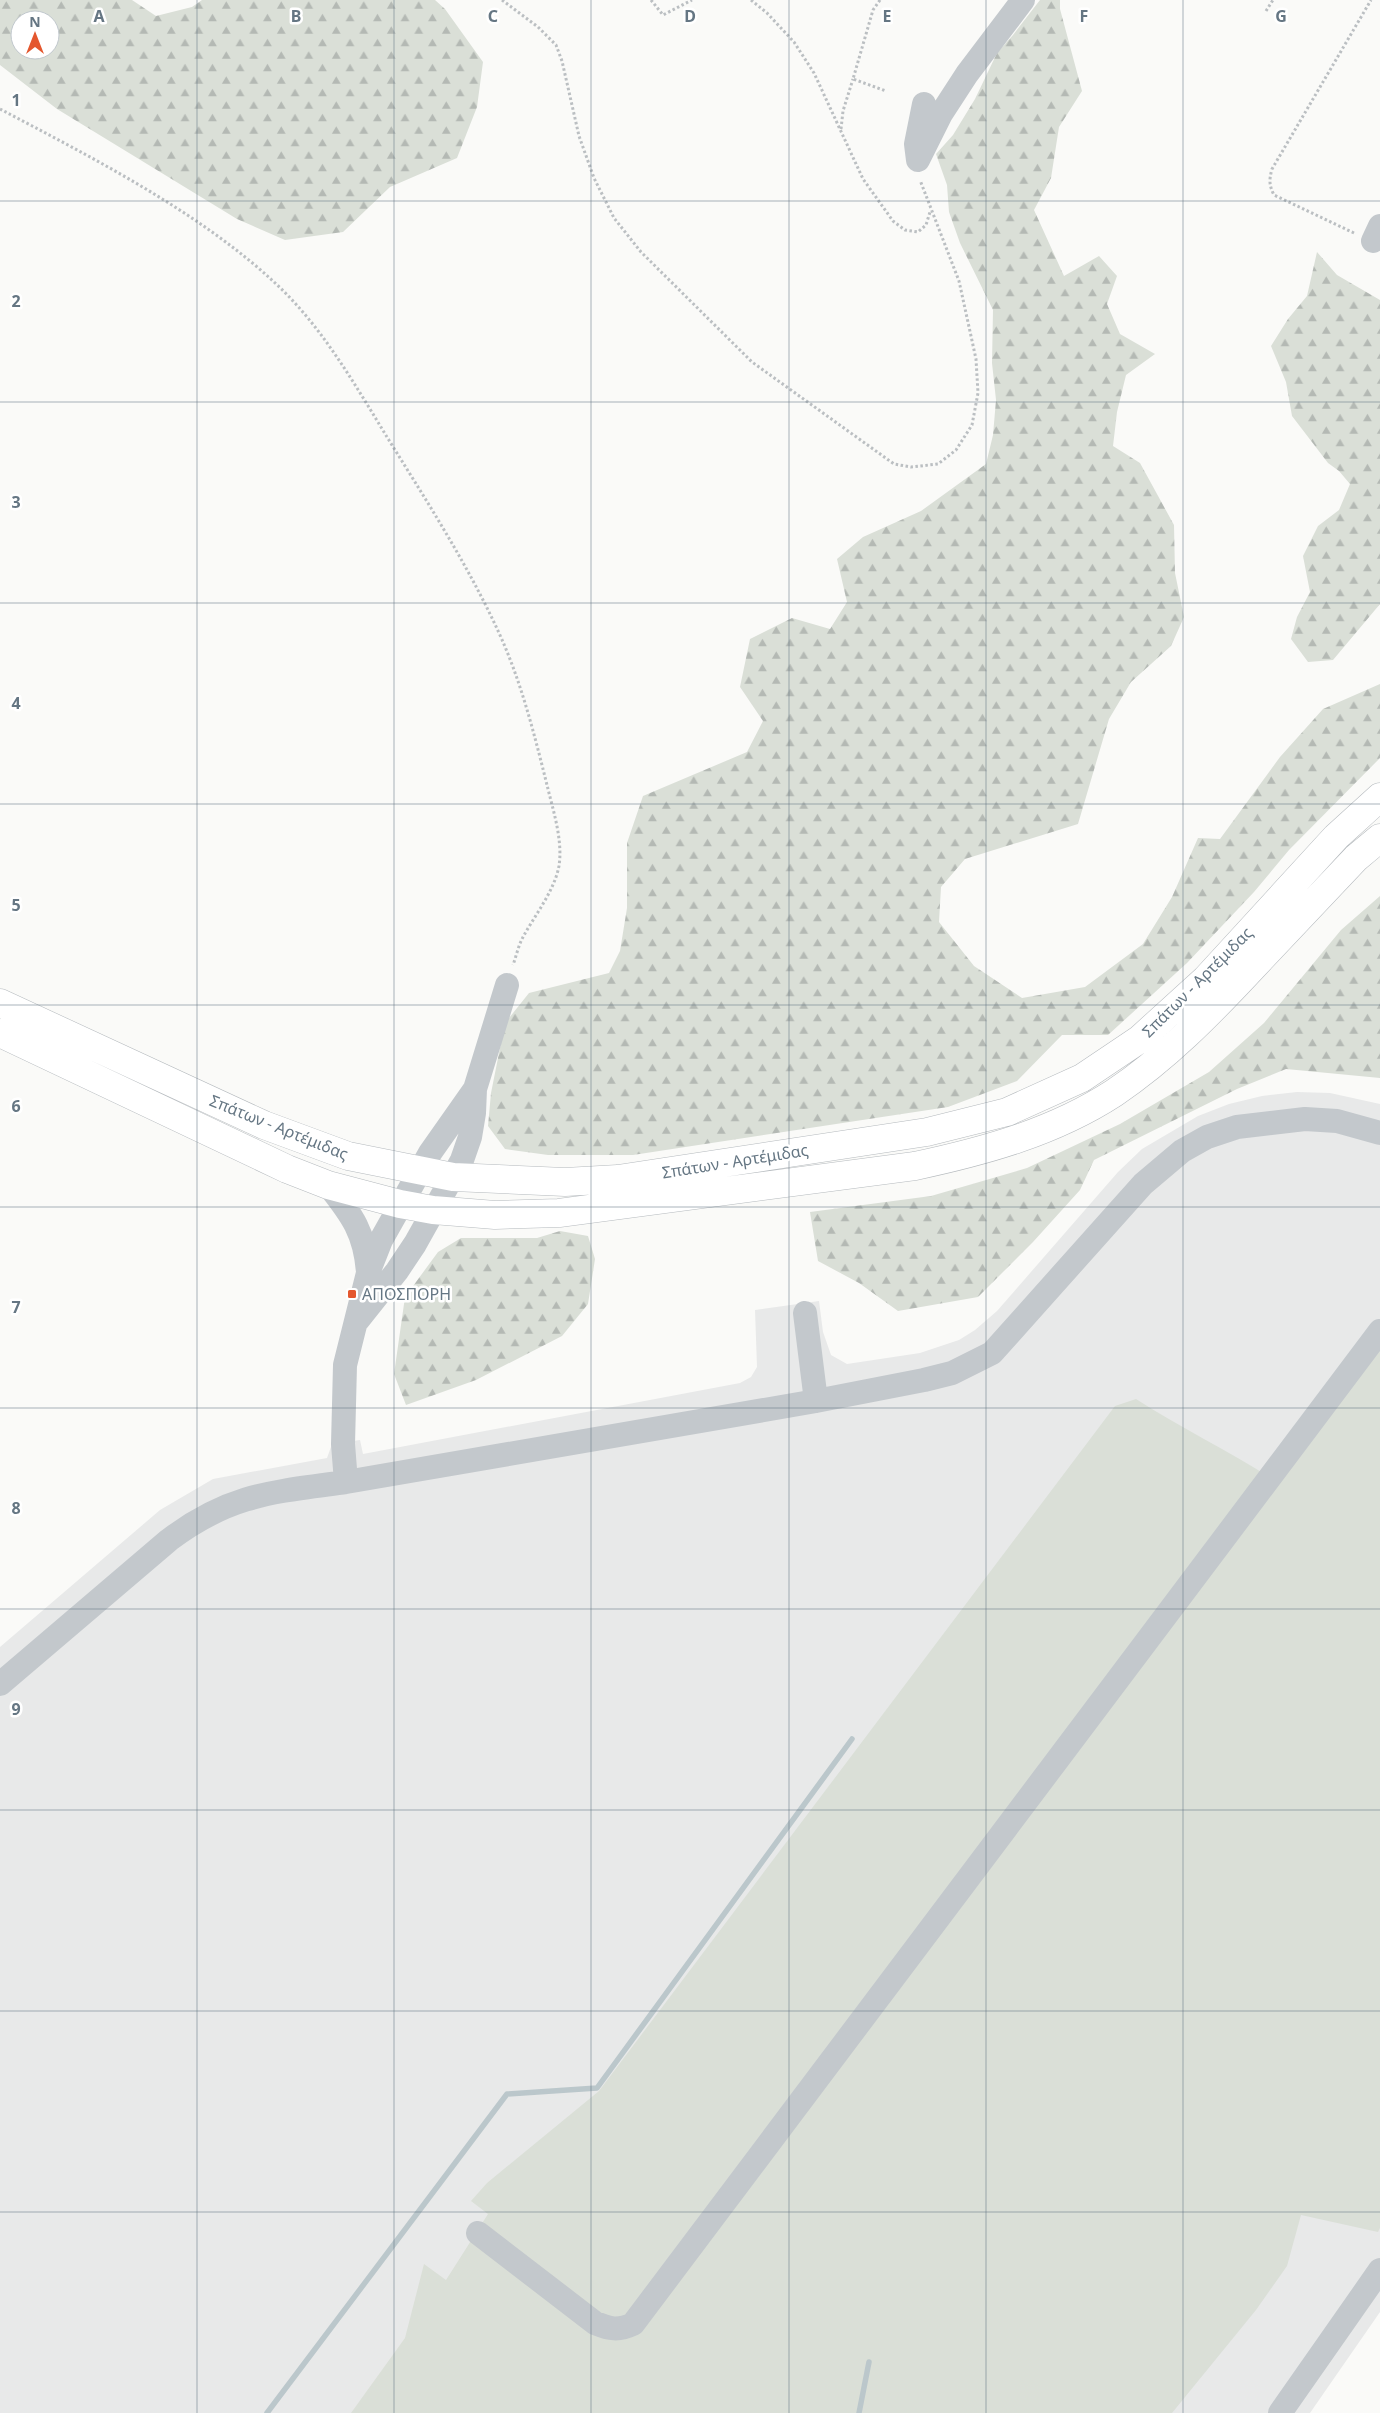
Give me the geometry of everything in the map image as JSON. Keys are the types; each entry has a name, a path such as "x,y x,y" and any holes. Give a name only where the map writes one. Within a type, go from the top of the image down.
{"main road":[{"name":"Σπάτων - Αρτέμιδας","path":"0,1003 264,1125 348,1156 419,1172 453,1177 565,1182 618,1179 927,1132 1007,1112 1046,1096 1082,1078 1140,1039 1206,979 1336,838 1380,796"},
{"name":"Σπάτων - Αρτέμιδας","path":"0,1033 288,1169 328,1185 400,1204 432,1210 495,1215 559,1213 915,1166 972,1154 1011,1142 1055,1124 1113,1093 1171,1050 1356,858 1380,838"}],"street":[{"path":"918,160 941,114 967,74 1023,0"},
{"path":"918,160 916,144 924,104"},
{"path":"357,1322 397,1271 415,1244 432,1210 453,1177 470,1137 474,1114 475,1090 507,985"},
{"path":"346,1482 343,1444 343,1390 350,1342 357,1322 368,1273 381,1240 400,1204 444,1131 475,1090"},
{"path":"0,1684 169,1540 194,1521 239,1500 268,1493 346,1482 816,1401 952,1373 992,1353 1143,1184 1182,1151 1207,1137 1237,1127 1305,1119 1337,1121 1380,1133"},
{"path":"328,1185 359,1227 366,1249 368,1273"},
{"path":"805,1313 816,1401"},
{"path":"478,2233 595,2323 612,2329 622,2329 633,2324 1380,1331"},
{"path":"1280,2413 1380,2270"}],"path":[{"path":"502,0 538,27 556,45 562,61 579,136 594,178 614,218 641,252 752,362 894,464 912,467 938,464 956,450 972,425 978,393 976,359 959,281 930,212 920,181 918,160"},
{"path":"651,0 663,15 692,0"},
{"path":"752,0 794,42 814,73 863,179 893,221 905,230 918,232 926,225 930,212"},
{"path":"841,129 843,111 873,10 880,0"},
{"path":"1266,11 1273,0"},
{"path":"1371,0 1272,169 1269,186 1274,195 1292,205 1376,233"},
{"path":"853,79 886,91"},
{"path":"0,109 173,206 226,243 275,282 322,337 361,394 427,502 490,616 511,664 533,726 559,843 559,866 552,886 520,942 507,985"}],"shaded area":[{"path":"1297,1092 1330,1093 1380,1104 1380,2312 1310,2413 0,2413 0,1647 160,1510 213,1479 327,1458 332,1444 360,1440 363,1454 740,1383 751,1377 757,1367 755,1310 819,1301 823,1332 831,1355 847,1364 920,1353 959,1340 975,1330 997,1311 1118,1172 1142,1149 1198,1116 1229,1104 1262,1096"}],"green space":[{"path":"0,0 132,0 156,16 192,7 202,0 435,0 445,9 483,62 477,107 457,158 390,187 343,232 285,240 237,219 57,109 0,65"},
{"path":"1040,0 1060,0 1060,9 1082,91 1059,127 1051,178 1034,210 1064,276 1099,256 1117,276 1107,304 1120,334 1155,354 1126,375 1117,412 1113,446 1140,463 1174,525 1175,573 1184,617 1171,646 1131,682 1109,719 1078,824 965,859 941,887 939,922 974,966 1022,998 1085,987 1143,944 1172,897 1198,838 1220,839 1280,757 1323,709 1380,684 1380,758 1289,850 1254,892 1187,963 1108,1035 1062,1035 1017,1081 948,1107 633,1155 548,1155 505,1149 488,1126 491,1093 505,1023 529,993 609,973 620,951 627,908 627,843 643,796 747,752 763,721 740,687 750,639 792,618 830,629 847,602 837,559 863,537 921,511 986,464 993,435 996,400 992,363 993,310 960,243 949,212 947,185 936,154 953,135 975,99 997,53"},
{"path":"1317,252 1337,275 1380,300 1380,604 1333,660 1308,662 1291,639 1297,617 1310,592 1303,556 1318,526 1339,510 1350,484 1339,471 1328,463 1292,416 1286,382 1271,346 1288,319 1307,296"},
{"path":"1380,896 1380,1078 1286,1069 1237,1089 1094,1160 1080,1190 1033,1242 978,1297 898,1311 859,1283 818,1261 810,1212 931,1196 1027,1168 1120,1124 1209,1072 1264,1023 1341,930"},
{"path":"560,1231 588,1236 595,1259 588,1304 562,1336 476,1380 406,1405 394,1374 405,1297 438,1252 461,1238 537,1238"},
{"path":"1380,1340 1380,2228 1378,2232 1301,2215 1287,2266 1256,2310 1172,2413 351,2413 405,2338 424,2264 446,2280 488,2214 471,2201 487,2183 599,2091 1115,1406 1136,1399 1274,1480"}],"waterway":[{"path":"267,2413 507,2094 597,2088 852,1739"},
{"path":"859,2413 869,2362"}],"place":[{"name":"ΑΠΟΣΠΟΡΗ","path":"352,1294"}]}
